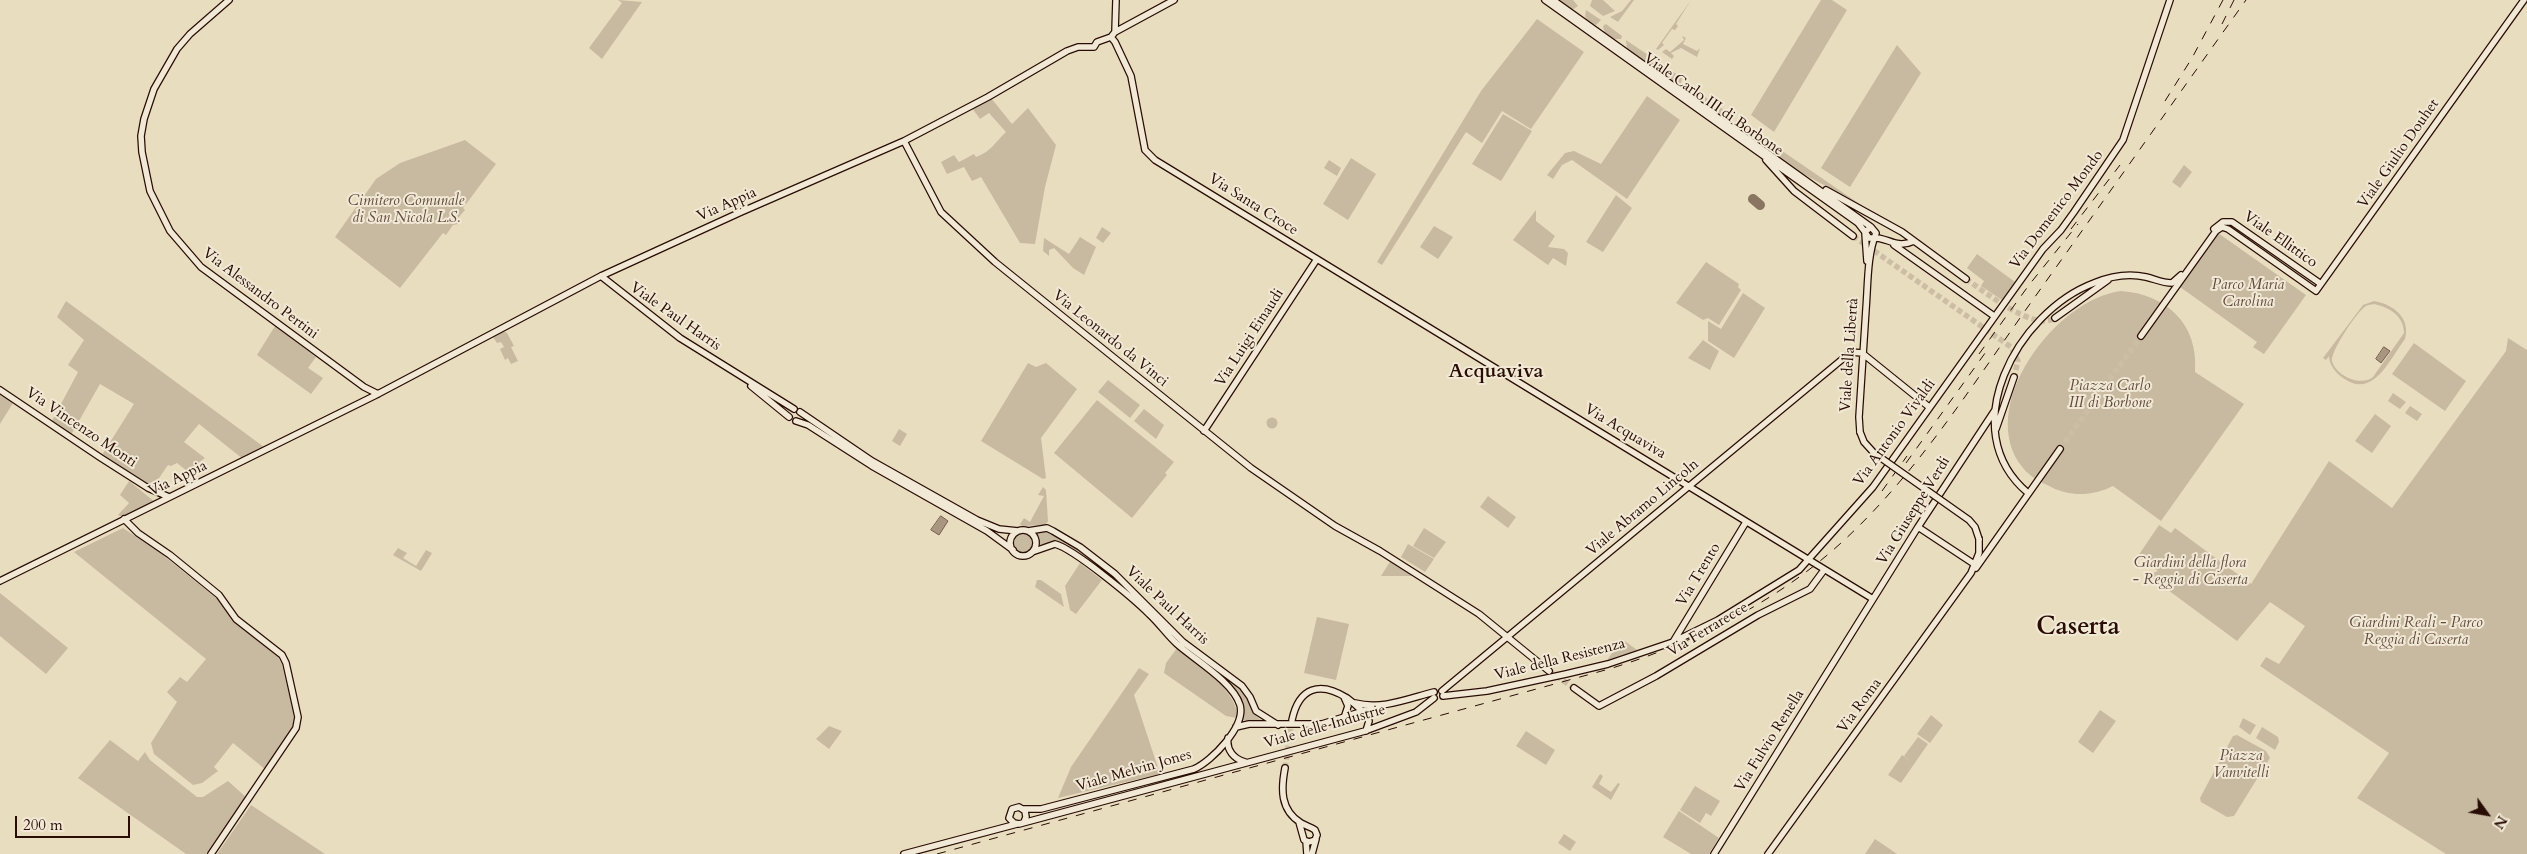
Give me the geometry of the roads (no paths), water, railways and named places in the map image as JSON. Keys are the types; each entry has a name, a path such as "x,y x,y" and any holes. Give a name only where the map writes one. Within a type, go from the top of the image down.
{"street":[{"name":"Via Alessandro Pertini","path":"229,0 190,34 177,50 154,90 144,119 141,136 142,152 150,191 170,231 201,267 376,395"},
{"path":"1113,34 1116,0"},
{"path":"1113,34 1174,0"},
{"name":"Viale Carlo III di Borbone","path":"1545,0 1858,223 1867,238 1874,237 1893,244 1914,241"},
{"name":"Viale Carlo III di Borbone","path":"1553,0 1994,316"},
{"name":"Via Domenico Mondo","path":"1994,316 2043,248 2061,230 2101,176 2123,140 2170,0"},
{"name":"Viale Giulio Douhet","path":"2316,291 2524,0"},
{"name":"Via Appia","path":"0,581 376,395 601,276 904,141 988,97 1067,51 1078,47 1094,47 1097,42 1113,34"},
{"name":"Via Santa Croce","path":"1113,34 1131,76 1145,150 1155,160 1452,342"},
{"name":"Via Leonardo da Vinci","path":"904,141 941,212 994,262 1251,468 1335,526 1424,578 1498,628 1549,671"},
{"path":"1757,152 1794,191 1853,236"},
{"path":"1802,177 1914,241 1966,279"},
{"name":"Viale Ellittico","path":"2162,282 2176,281 2217,226 2227,221 2232,222 2321,284"},
{"name":"Viale Ellittico","path":"2170,296 2216,231 2224,227 2316,291"},
{"path":"1869,268 1865,232 1872,228 1874,237"},
{"name":"Viale della Libertà","path":"1874,237 1869,268 1862,353 1858,416 1860,432 1864,442 1874,453 1969,520 1975,527 1979,541 1982,544 1991,544"},
{"name":"Via Luigi Einaudi","path":"1204,431 1317,259"},
{"path":"2028,493 2005,468 1994,437 1995,410 2004,377 2019,346 2034,327 2063,301 2087,285 2112,277 2133,275 2162,282 2168,288 2170,296 2141,336"},
{"name":"Viale Paul Harris","path":"601,276 658,322 738,376 797,411 872,461 977,520 999,529 1028,531 1047,528 1080,547 1115,574 1184,642 1242,686 1250,697 1256,711 1278,725"},
{"path":"2055,318 2112,277"},
{"name":"Via Antonio Vivaldi","path":"1810,560 1872,487 1994,316"},
{"name":"Via Acquaviva","path":"1452,342 1873,599"},
{"name":"Viale Abramo Lincoln","path":"1442,694 1688,485 1851,352 1862,353"},
{"path":"1862,353 1929,407"},
{"name":"Viale Paul Harris","path":"738,376 789,418 808,425 872,466 987,532 1022,556 1048,544 1066,548 1141,607 1173,640 1233,692 1240,706 1241,715 1236,726"},
{"path":"1994,437 2014,377"},
{"path":"364,388 368,399"},
{"name":"Via Vincenzo Monti","path":"0,390 148,488 170,497"},
{"name":"Via Giuseppe Verdi","path":"1847,640 1995,410"},
{"path":"789,418 790,412 797,411 800,417 796,421"},
{"path":"1971,572 2060,449"},
{"name":"Via Vincenzo Monti","path":"148,488 159,502"},
{"path":"124,518 138,532 219,595 236,619 282,655 286,663 298,717 296,728 212,854"},
{"name":"Via Trento","path":"1673,642 1746,522"},
{"path":"1918,527 1962,554 1974,564"},
{"path":"1013,550 1011,542 1018,531"},
{"path":"1028,531 1034,535 1036,542 1032,552"},
{"path":"1962,554 1973,554 1979,541"},
{"path":"1971,572 1979,541"},
{"path":"1974,564 1991,544"},
{"name":"Viale della Resistenza","path":"1434,695 1439,699 1442,694 1486,692 1608,664 1673,642 1718,620 1767,591 1810,560"},
{"name":"Via Ferrarecce","path":"1574,688 1599,706 1656,676 1758,615 1810,589 1824,570"},
{"name":"Via Roma","path":"1768,854 1971,572"},
{"name":"Via Fulvio Renella","path":"1714,854 1847,640"},
{"path":"1292,720 1298,700 1310,691 1326,688 1352,702 1363,712 1368,721 1366,731"},
{"path":"1352,702 1369,706 1383,705 1434,695"},
{"name":"Viale delle Industrie","path":"1024,822 1366,731 1416,712 1434,695"},
{"path":"1344,697 1348,706 1344,718"},
{"path":"1236,726 1249,724 1322,724 1383,705"},
{"name":"Viale Melvin Jones","path":"1009,816 1014,808 1041,809 1194,769 1213,757 1236,726"},
{"path":"1230,734 1227,744 1230,750 1235,757 1246,763"},
{"path":"1285,768 1282,795 1286,806 1299,822 1306,841 1307,854"},
{"path":"904,854 1024,822 1026,816 1023,809"},
{"path":"999,829 1009,816 1012,822 1017,824"},
{"path":"1299,822 1316,832 1312,854"},
{"path":"1303,832 1310,827"},
{"path":"1306,841 1311,842 1316,839"}],"tunnel":[{"path":"1853,236 2011,347 2018,361 2014,377"},
{"path":"1966,279 2022,315 2035,320 2046,321 2055,318"},
{"path":"2060,449 2141,336"},
{"path":"1549,671 1574,688"},
{"path":"1285,768 1292,720"}],"railway":[{"path":"2165,101 2192,58 2223,0"},
{"path":"2222,24 2234,0"},
{"path":"937,854 1641,659 1702,634 1732,619 1789,584 1816,565 1841,543 1896,486 1921,455 1969,391 2246,0"},
{"path":"2071,229 2120,165"},
{"path":"1979,354 2029,285 2078,224"},
{"path":"1906,463 1988,349"},
{"path":"1882,491 1907,456"}],"district":[{"name":"Acquaviva","path":"1496,372"},
{"name":"Caserta","path":"2078,628"}],"park label":[{"name":"Cimitero Comunale di San Nicola L.S.","path":"406,210"},
{"name":"Parco Maria Carolina","path":"2248,294"},
{"name":"Piazza Carlo III di Borbone","path":"2110,396"},
{"name":"Giardini della flora - Reggia di Caserta","path":"2190,572"},
{"name":"Giardini Reali - Parco Reggia di Caserta","path":"2416,632"},
{"name":"Piazza Vanvitelli","path":"2241,766"}]}
